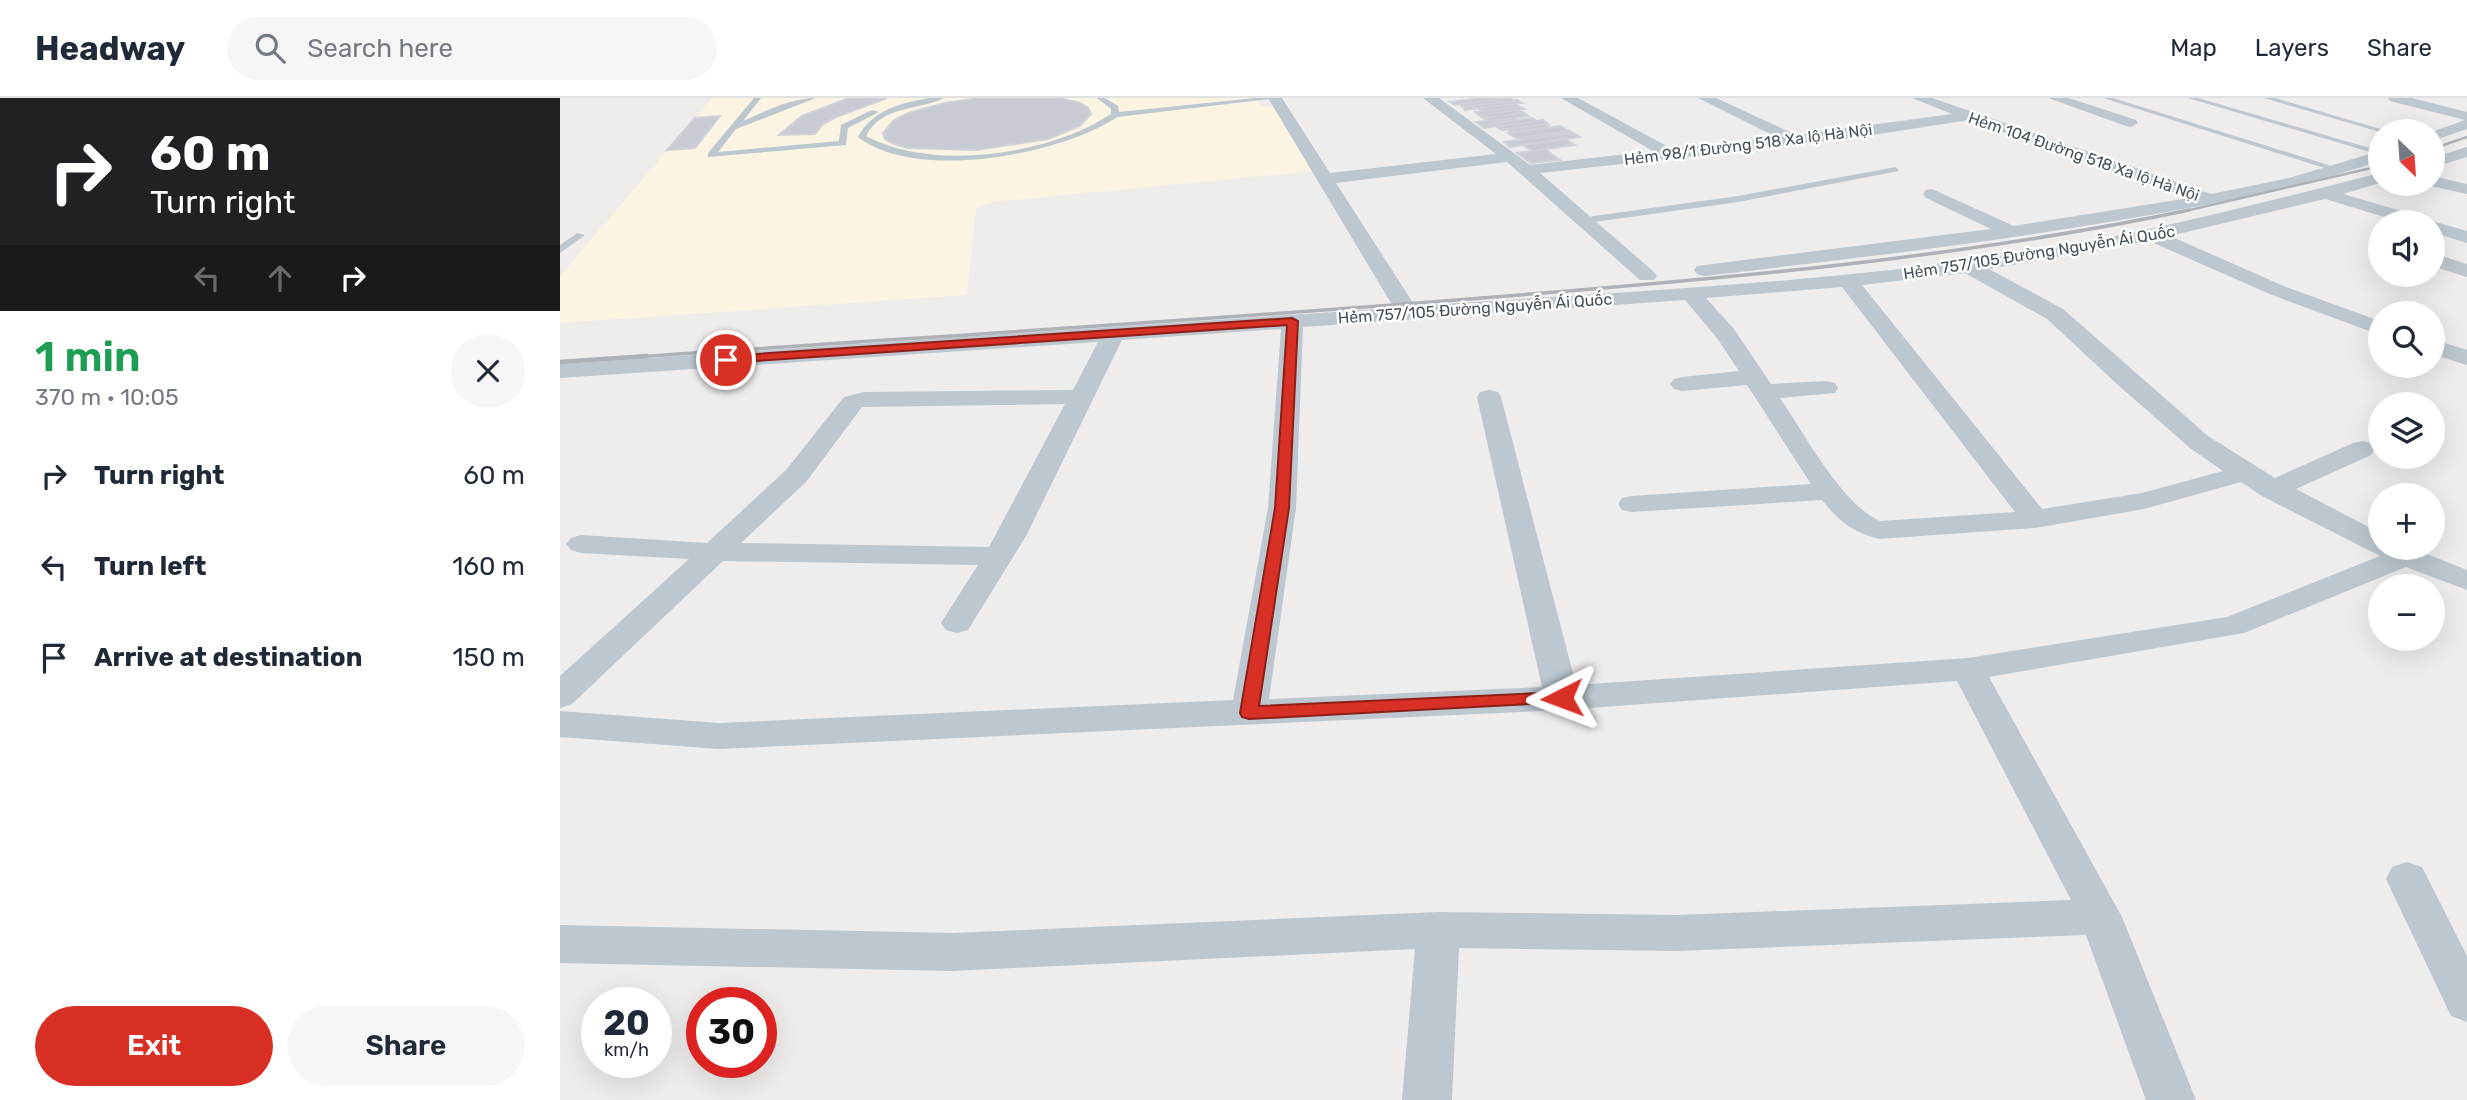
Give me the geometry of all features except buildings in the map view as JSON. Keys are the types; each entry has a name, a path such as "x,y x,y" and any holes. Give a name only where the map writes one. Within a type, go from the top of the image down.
{"street":[{"path":"1275,98 1404,305 1654,275 1511,157 1430,98"},
{"path":"1568,98 1668,153"},
{"path":"1705,98 1791,139"},
{"path":"1925,100 1965,98"},
{"path":"2055,98 2131,123"},
{"path":"2396,98 2465,117"},
{"name":"Hẻm 104 Đường 518 Xa lộ Hà Nội","path":"1925,100 2210,200"},
{"name":"Hẻm 98/1 Đường 518 Xa lộ Hà Nội","path":"1527,170 1970,116"},
{"path":"2445,129 2465,117"},
{"path":"1325,179 1511,157"},
{"path":"2244,474 2144,501 2035,519 1879,530 1866,528 1856,522 1829,491 1726,334 1688,282 1847,254 2011,232 2210,200 2283,184 2368,158"},
{"name":"Hẻm 757/105 Đường Nguyễn Ái Quốc","path":"560,371 1292,321 1404,305 1688,282 1847,280 1968,266 2151,235 2252,214 2368,182"},
{"path":"2445,184 2467,189"},
{"path":"1932,194 2011,232"},
{"path":"2326,194 2379,210"},
{"path":"2445,230 2467,237"},
{"path":"2151,235 2278,291 2368,324"},
{"path":"2445,263 2467,271"},
{"path":"1968,266 2055,314 2135,388 2199,442 2244,474 2368,539"},
{"path":"1847,280 2035,519"},
{"path":"1249,713 1282,508 1292,321"},
{"path":"957,622 999,556 1114,333"},
{"path":"2445,350 2467,358"},
{"path":"1682,384 1759,384 1826,388"},
{"path":"560,696 796,476 852,402 864,399 1082,397"},
{"path":"1489,397 1562,698"},
{"path":"2272,490 2361,449"},
{"path":"1632,504 1829,491"},
{"path":"580,544 716,552 999,556"},
{"path":"560,724 719,736 1562,698 1968,669 2233,626 2369,560"},
{"path":"2415,560 2467,581"},
{"path":"1968,669 2101,917 2171,1100"},
{"path":"2407,879 2467,1002"},
{"path":"560,944 952,952 1438,930 1676,933 2101,917"},
{"path":"1427,1100 1438,930"}],"lane":[{"path":"758,98 711,155 843,143 845,127 891,105 919,98"},
{"path":"733,128 777,109 813,98"},
{"path":"941,98 905,107 880,117 865,127 862,137 872,146 895,153 969,156 1011,152 1061,142 1104,126 1115,115 1154,106 1177,107 1196,102 1275,98"},
{"path":"1101,98 1115,108 1115,115"},
{"path":"1171,98 1177,107"},
{"path":"2106,98 2337,169"},
{"path":"2191,98 2368,150"},
{"path":"2267,98 2368,127"},
{"path":"1587,220 1738,199 1896,169"},
{"path":"560,236 580,235 560,250"}],"shaded area":[{"path":"712,98 1257,98 1261,106 1273,107 1313,171 993,202 976,208 967,295 560,323 560,276"}],"railway":[{"path":"2445,145 2467,137"},
{"path":"2181,212 2368,169"},
{"path":"622,358 1267,314 1749,275 2014,242 2189,210"},
{"path":"560,362 647,356"}],"route":[{"path":"726,360 1292,321 1282,508 1249,713 1562,698"}]}
